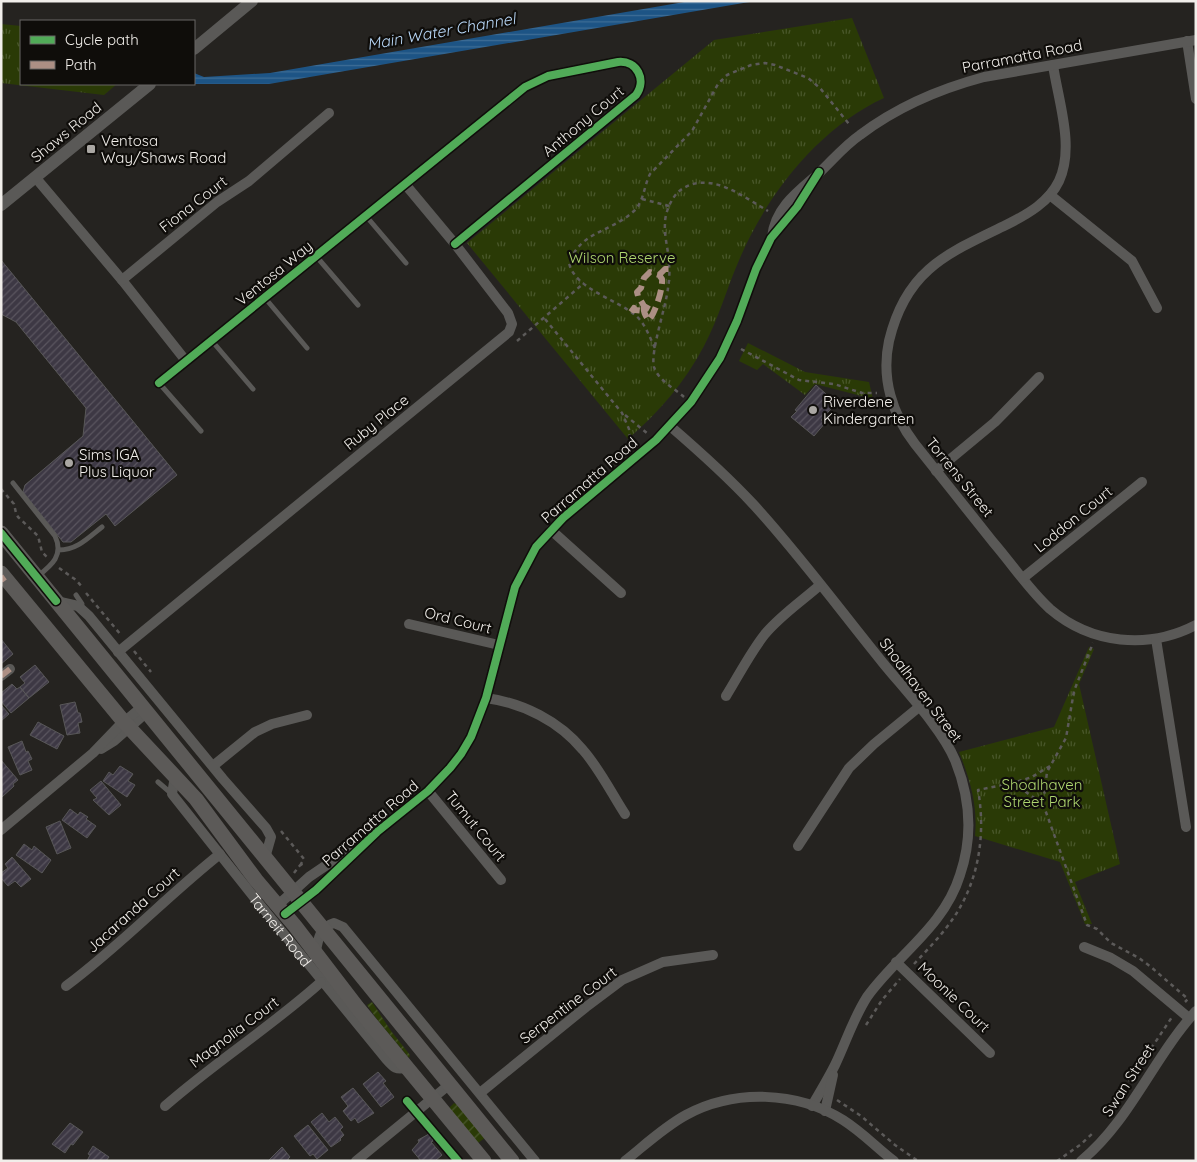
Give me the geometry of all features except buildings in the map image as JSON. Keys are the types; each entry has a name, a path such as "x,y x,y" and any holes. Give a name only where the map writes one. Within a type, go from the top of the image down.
{"main road":[{"path":"3,538 145,709 512,1161"},
{"name":"Tarneit Road","path":"2,577 127,725 202,807 256,880 316,952 357,1007 484,1161"},
{"path":"407,1067 424,1053"}],"street":[{"path":"195,48 252,1"},
{"path":"1191,41 1196,99"},
{"name":"Parramatta Road","path":"281,910 297,896 316,890 377,832 428,791 461,754 471,737 486,698 515,587 536,547 577,505 656,440 690,402 720,358 756,269 771,238 777,217 790,198 859,136 888,116 922,98 984,77 1191,41"},
{"name":"Anthony Court","path":"405,184 533,82 548,76 622,61 630,63 635,68 642,80 642,84 636,94 455,244"},
{"name":"Torrens Street","path":"1053,65 1066,148 1063,171 1059,181 1044,202 1029,213 959,247 936,261 908,292 896,316 887,357 886,372 891,398 895,412 904,429 936,471 1038,596 1056,614 1096,635 1128,640 1156,639 1174,635 1196,625"},
{"name":"Shaws Road","path":"1,205 149,85"},
{"name":"Fiona Court","path":"122,280 218,202 249,181 329,113"},
{"name":"Parramatta Road","path":"771,238 797,207 819,172"},
{"path":"35,177 122,280 186,361"},
{"name":"Ventosa Way","path":"159,383 405,184"},
{"name":"Ruby Place","path":"118,652 508,334 512,324 508,313 455,244 405,184"},
{"path":"1050,195 1132,261 1157,308"},
{"path":"936,471 995,422 1039,377"},
{"name":"Shoalhaven Street","path":"670,426 752,503 919,707 948,745 954,758 966,800 969,818 966,855 960,876 945,909 932,926 896,962 867,998 848,1031 835,1064 812,1106"},
{"name":"Loddon Court","path":"1023,578 1142,482"},
{"path":"551,530 621,593"},
{"path":"726,696 757,645 766,634 781,618 820,585"},
{"path":"56,601 81,608 270,833 271,837 265,858"},
{"name":"Ord Court","path":"410,624 499,645"},
{"path":"1156,639 1186,827"},
{"path":"1,676 10,669"},
{"path":"486,698 502,700 540,715 568,733 584,751 625,814"},
{"path":"798,846 849,768 874,744 919,707"},
{"path":"1,830 93,753 114,741 127,725 145,709"},
{"path":"213,766 256,732 272,724 306,715"},
{"path":"172,794 175,776"},
{"name":"Tumut Court","path":"428,791 501,880"},
{"name":"Tarneit Road","path":"172,794 321,982 394,1068 402,1069 407,1067"},
{"name":"Parramatta Road","path":"281,910 297,896 326,864 377,832"},
{"name":"Jacaranda Court","path":"66,986 112,951 169,897 220,854"},
{"path":"323,929 334,923 343,926 535,1161"},
{"name":"Tarneit Road","path":"316,952 318,936 323,929"},
{"path":"1084,947 1112,958 1134,970 1179,1009 1192,1015"},
{"name":"Serpentine Court","path":"480,1093 622,980 663,962 713,955"},
{"name":"Moonie Court","path":"896,962 990,1053"},
{"name":"Magnolia Court","path":"165,1106 202,1074 281,1016 321,982"},
{"name":"Swan Street","path":"1081,1161 1113,1130 1171,1041 1192,1015"},
{"name":"Shoalhaven Street","path":"825,1111 835,1064"},
{"path":"356,1161 450,1084"},
{"path":"625,1161 674,1122 699,1109 743,1098 762,1096 781,1098 825,1111 852,1126 894,1161"}],"lane":[{"path":"366,216 406,263"},
{"name":"Ventosa Way","path":"316,256 358,305"},
{"name":"Ventosa Way","path":"265,298 307,348"},
{"path":"212,341 253,388"},
{"name":"Ventosa Way","path":"159,383 201,432"},
{"path":"12,483 56,536 59,544 59,550 53,563 37,577"},
{"path":"59,550 70,550 102,527"},
{"path":"76,595 82,604 81,608"},
{"path":"158,782 172,794"}],"path":[{"path":"655,348 644,326 634,313 609,300 575,276 570,270 569,263 576,249 586,239 628,216 636,208 642,199 646,181 650,174 692,131 718,84 726,75 751,65 764,63 788,70 808,78 820,88 849,124"},
{"path":"690,402 658,374 653,358 669,280 665,221 669,206 676,195 685,187 711,182 735,192 777,217"},
{"path":"642,199 669,206"},
{"path":"544,319 622,413 656,440"},
{"path":"741,349 799,380 834,384 862,392 876,393"},
{"path":"622,413 629,430 632,461"},
{"path":"1096,635 1074,691 1066,738 1045,779 1043,804 1087,925 1097,928 1111,943 1139,958 1188,999 1168,1022 1104,1120"},
{"path":"1043,804 1014,783 1032,777 1050,766"},
{"path":"1056,1161 1080,1145 1096,1130"}],"green space":[{"name":"Wilson Reserve","path":"852,18 884,98 860,111 817,145 781,187 765,210 752,234 735,269 714,325 697,359 670,396 628,439 467,243 714,40"},
{"path":"1,24 20,26 20,85 116,85 104,95 1,83"},
{"path":"748,343 805,372 869,382 873,399 815,384 805,395 763,364 757,370 739,361"},
{"name":"Shoalhaven Street Park","path":"1089,647 1094,649 1079,684 1120,864 1075,882 1092,924 1085,924 1060,862 975,836 974,803 967,772 959,752 1054,727"},
{"path":"372,1002 410,1055 409,1058 367,1005"},
{"path":"454,1103 458,1105 486,1137 478,1143 449,1108"}],"water":[{"path":"690,1 755,1 269,84 195,84 195,73 204,77 270,73"}],"marked path":[{"path":"659,275 665,269 669,269"},
{"path":"644,306 645,314 649,320 658,301 662,283 659,275 650,272 644,278 641,288 637,292 644,306 653,311"},
{"path":"631,312 634,308 635,310 644,311"},
{"path":"1,580 5,577"},
{"path":"1,676 10,669"}],"cycle path":[{"path":"159,383 525,87 548,76 618,62 625,62 635,68 640,77 639,89 636,95 455,244"},
{"path":"285,914 316,890 377,832 428,791 461,754 471,737 486,698 515,587 536,547 563,518 656,440 691,402 720,358 737,321 756,269 771,238 797,207 819,172"},
{"path":"1,533 56,601"},
{"path":"407,1101 458,1161"}],"place":[{"name":"Ventosa Way/Shaws Road","path":"91,149"},
{"name":"Riverdene Kindergarten","path":"813,410"},
{"name":"Sims IGA Plus Liquor","path":"69,463"}],"water label":[{"name":"Main Water Channel","path":"441,31"}]}
